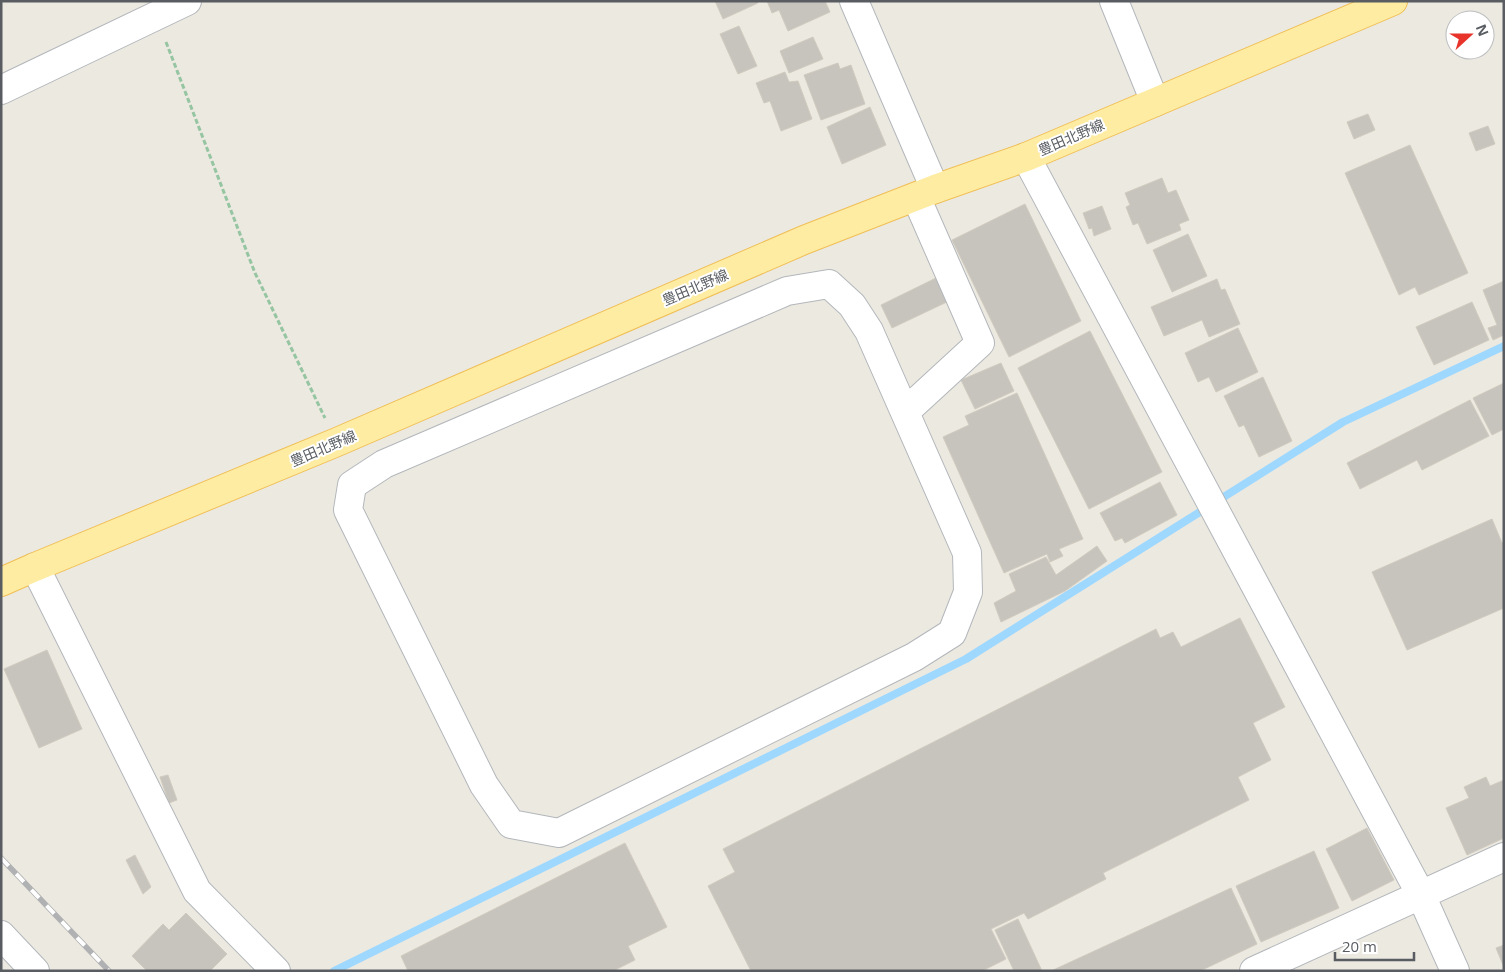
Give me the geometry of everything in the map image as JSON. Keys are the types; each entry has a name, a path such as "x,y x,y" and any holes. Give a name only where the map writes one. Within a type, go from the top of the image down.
{"main road":[{"name":"豊田北野線","path":"1,582 337,442 804,240 1026,157 1393,1"}],"street":[{"path":"1,90 153,8 187,1"},
{"path":"854,1 980,343 905,412"},
{"path":"1114,1 1154,102"},
{"path":"1026,157 1421,894 1455,971"},
{"path":"829,284 852,305 869,331 905,412 967,553 968,592 952,633 914,657 559,833 511,824 484,785 348,510 352,485 384,464 788,291 829,284"},
{"path":"35,567 197,891 276,971"},
{"path":"1254,971 1504,857"},
{"path":"1,935 35,971"}],"path":[{"path":"153,8 255,273 337,442"}],"building":[{"path":"715,1 757,1 758,3 723,19"},
{"path":"767,1 825,1 830,12 788,31 779,10 772,13"},
{"path":"739,26 757,66 738,74 720,34"},
{"path":"813,37 823,59 789,73 780,51"},
{"path":"838,63 840,69 851,65 865,104 821,120 804,75"},
{"path":"785,72 789,82 798,81 812,119 781,131 770,101 764,103 756,83"},
{"path":"870,107 886,145 842,164 827,127"},
{"path":"1368,114 1375,130 1354,139 1347,122"},
{"path":"1488,126 1495,144 1476,151 1469,133"},
{"path":"1410,145 1468,273 1419,295 1415,287 1399,295 1345,173"},
{"path":"1162,178 1168,193 1176,190 1189,220 1179,224 1181,230 1147,244 1138,223 1133,225 1126,207 1130,205 1125,193"},
{"path":"1025,204 1081,321 1009,357 952,240"},
{"path":"1102,206 1111,229 1094,236 1092,228 1089,229 1083,213"},
{"path":"1188,234 1207,276 1172,292 1153,250"},
{"path":"938,277 949,301 892,328 881,305"},
{"path":"1217,279 1221,290 1225,289 1240,324 1209,337 1202,320 1164,336 1151,307"},
{"path":"1504,281 1504,335 1493,340 1488,328 1497,325 1483,290"},
{"path":"1472,302 1489,340 1434,365 1416,327"},
{"path":"1238,328 1258,372 1216,392 1209,377 1198,382 1185,353"},
{"path":"1090,331 1162,472 1089,509 1018,368"},
{"path":"1001,363 1014,391 975,409 961,380"},
{"path":"1263,377 1292,441 1259,457 1244,425 1239,427 1224,396"},
{"path":"1504,383 1504,429 1492,435 1473,398"},
{"path":"1017,393 1083,539 1059,549 1063,556 1050,562 1047,554 1004,573 943,437 969,425 965,416"},
{"path":"1470,400 1489,436 1422,470 1417,460 1360,489 1347,463"},
{"path":"1160,482 1177,515 1125,543 1122,538 1115,541 1100,513"},
{"path":"1492,519 1502,543 1504,542 1504,608 1407,650 1372,572"},
{"path":"1097,546 1107,561 1065,591 1001,622 994,603 1016,591 1009,574 1046,557 1056,575"},
{"path":"1240,618 1285,707 1253,723 1271,760 1238,777 1249,800 1103,873 1106,879 1028,919 1024,913 991,929 1006,959 982,971 751,971 708,886 735,872 723,849 1156,629 1160,638 1173,632 1181,647"},
{"path":"47,650 82,729 39,748 4,669"},
{"path":"168,775 177,800 169,803 160,777"},
{"path":"1486,777 1490,786 1504,780 1504,838 1467,855 1446,808 1469,798 1464,787"},
{"path":"1367,828 1394,880 1352,901 1326,849"},
{"path":"625,843 667,927 628,946 635,960 613,971 408,971 401,956"},
{"path":"1314,851 1339,908 1261,942 1236,886"},
{"path":"135,855 151,887 143,894 126,860"},
{"path":"1231,888 1257,944 1200,971 1051,971"},
{"path":"186,913 227,954 210,971 147,971 132,956 163,924 169,930"},
{"path":"1018,919 1042,971 1014,971 995,930"},
{"path":"1504,945 1504,965 1503,965 1496,948"}],"waterway":[{"path":"334,971 966,659 1343,422 1504,346"}],"railway":[{"path":"1,858 109,971"}]}
